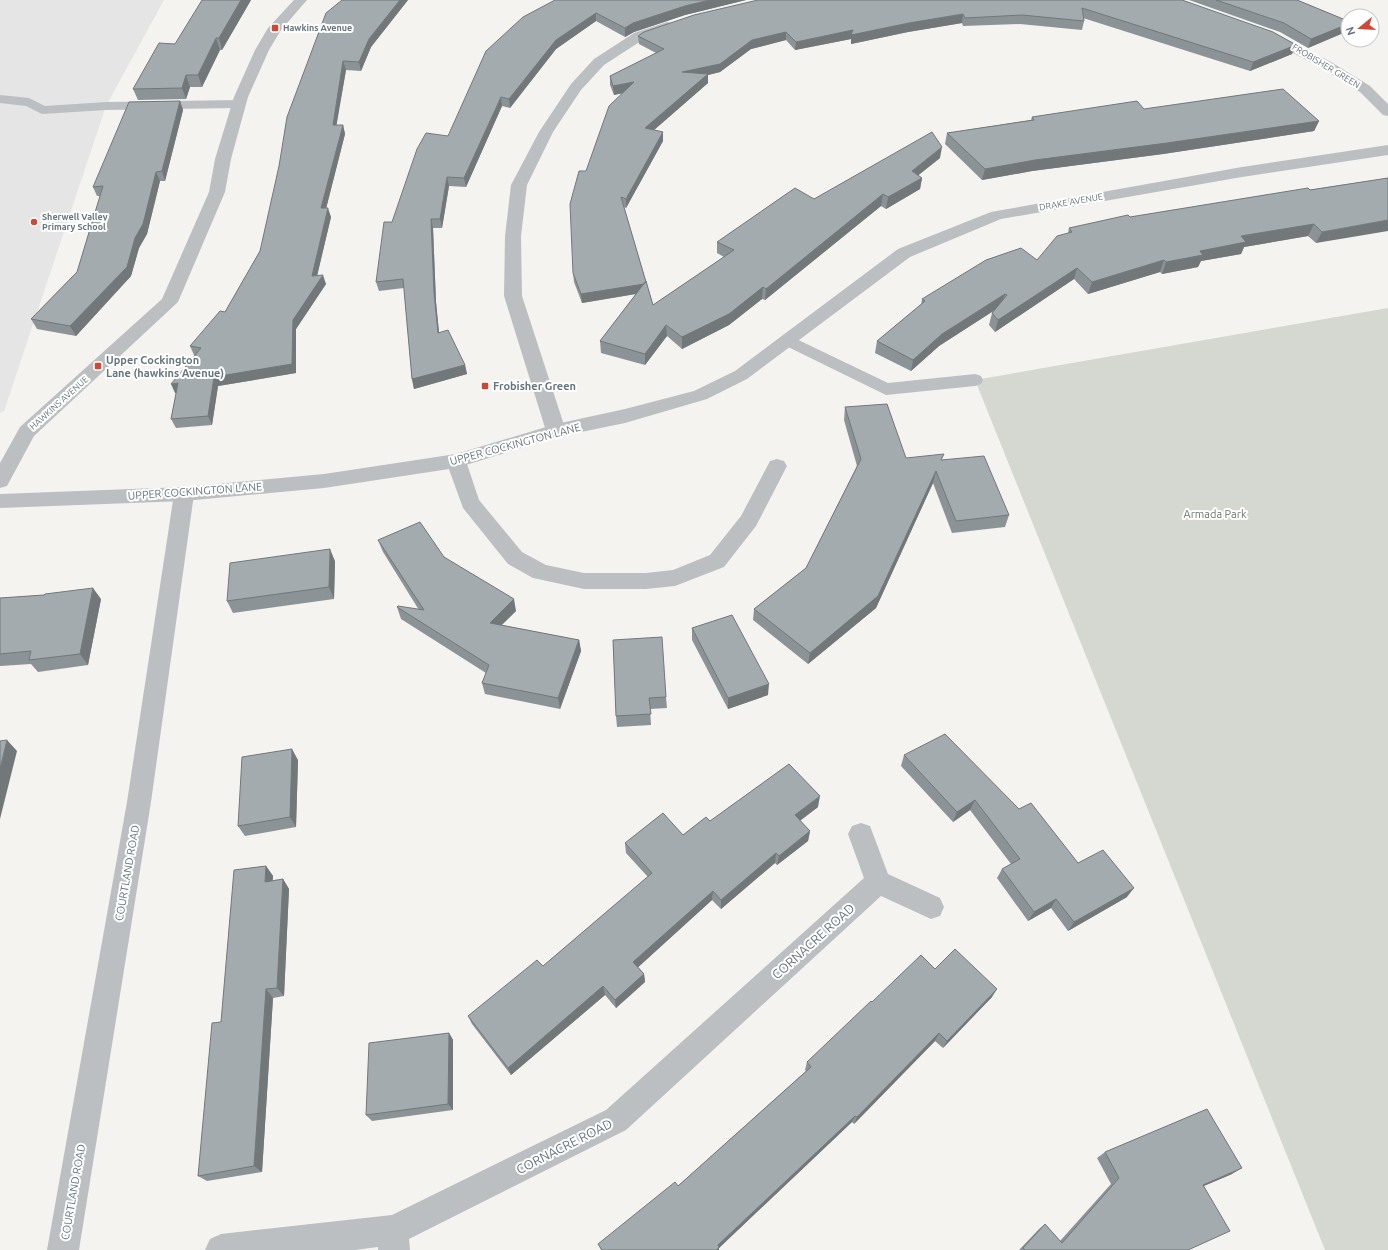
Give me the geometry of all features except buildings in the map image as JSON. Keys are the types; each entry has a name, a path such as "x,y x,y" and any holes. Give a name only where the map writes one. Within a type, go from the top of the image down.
{"street":[{"name":"HAWKINS AVENUE","path":"0,481 28,432 169,302 217,192 223,159 238,104 262,50 275,28 301,0"},
{"path":"556,431 513,296 513,236 519,185 546,132 576,87 599,62 639,36 683,21"},
{"name":"FROBISHER GREEN","path":"1260,30 1275,36 1365,89 1388,112"},
{"name":"DRAKE AVENUE","path":"788,340 904,253 997,215 1242,172 1388,150"},
{"name":"UPPER COCKINGTON LANE","path":"0,501 184,494 324,481 456,461 556,431 625,416 700,395 741,375 788,340"},
{"path":"456,461 470,503 515,558 541,572 584,581 646,581 675,578 717,561 748,521 777,466"},
{"name":"COURTLAND ROAD","path":"63,1250 139,802 184,494"},
{"path":"860,834 878,882 931,907"},
{"name":"CORNACRE ROAD","path":"221,1250 394,1240 616,1120 878,882"}],"lane":[{"path":"0,99 29,102 42,110 106,106 238,104"},
{"path":"788,340 886,389 975,380"}],"shaded area":[{"name":"Sherwell Valley Primary School","path":"0,0 164,0 106,106 4,411 0,413"}],"green space":[{"name":"Armada Park","path":"1388,308 1388,1250 1325,1250 975,380"}],"place":[{"name":"Hawkins Avenue","path":"275,28"},
{"name":"Sherwell Valley Primary School","path":"34,222"},
{"name":"Upper Cockington Lane (hawkins Avenue)","path":"98,366"},
{"name":"Frobisher Green","path":"485,386"}]}
